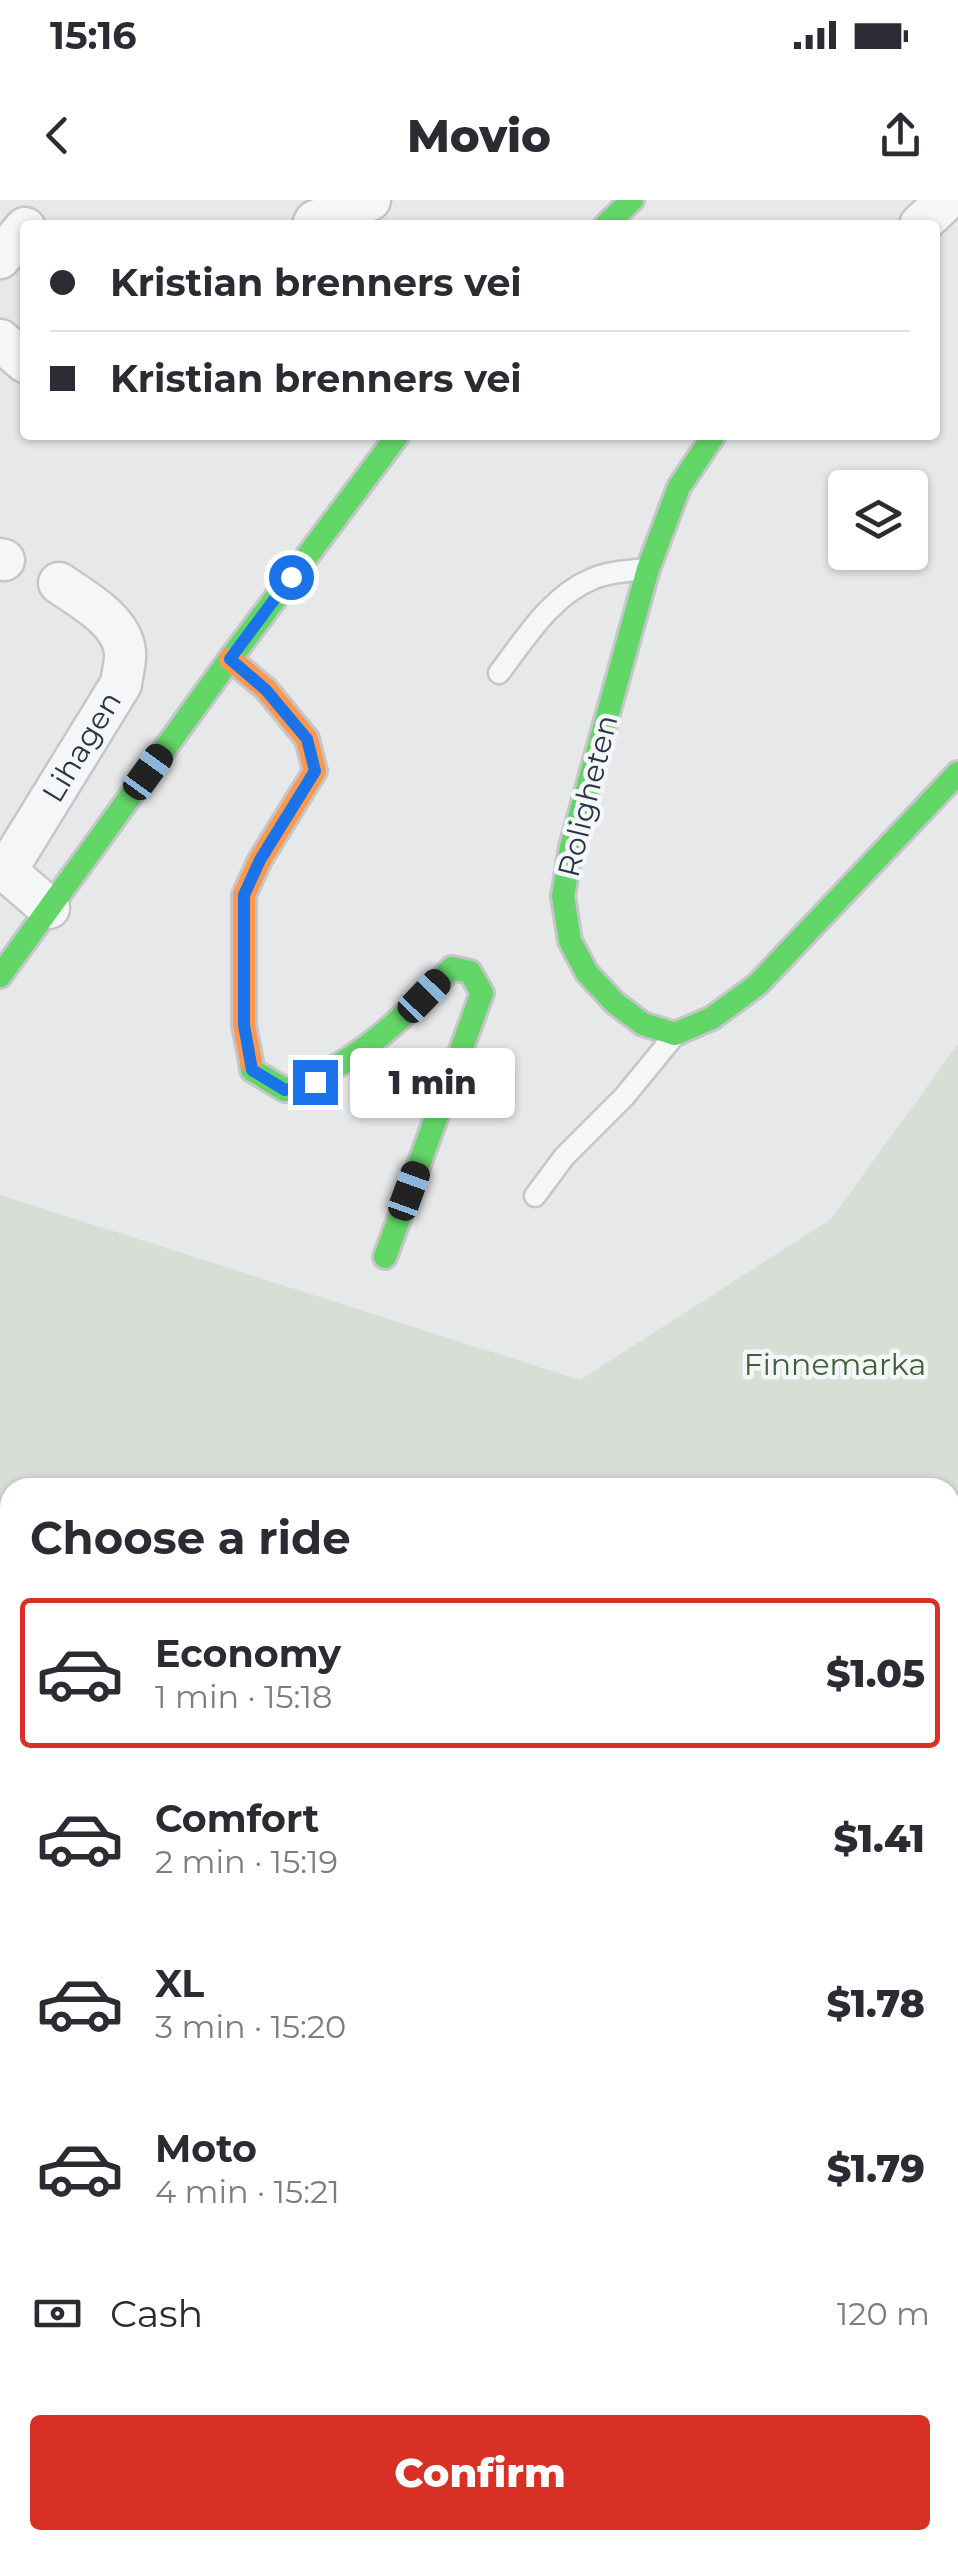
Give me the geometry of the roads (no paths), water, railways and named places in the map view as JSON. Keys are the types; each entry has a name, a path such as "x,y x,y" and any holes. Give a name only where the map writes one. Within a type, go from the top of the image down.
{"street":[{"path":"31,220 48,200"},
{"path":"316,220 370,200"},
{"path":"611,220 632,200"},
{"path":"925,220 946,200"},
{"path":"0,258 20,233"},
{"path":"0,340 20,358"},
{"path":"0,976 394,440"},
{"name":"Roligheten","path":"675,1034 643,1024 587,973 570,942 563,896 570,847 648,569 679,487 711,440"},
{"name":"Lihagen","path":"49,908 6,871 121,684 125,651 117,630 95,608 59,583"},
{"path":"230,659 266,690 307,739 315,771 260,860 244,895 244,1025 252,1070 285,1090 315,1082 397,1024 452,968 470,972 482,993 385,1256"},
{"path":"675,1034 712,1018 757,985 958,773"}],"lane":[{"path":"499,673 550,608 574,588 594,578 648,569"},
{"path":"535,1196 564,1157 624,1097 675,1034"}],"park label":[{"name":"Finnemarka","path":"835,1365"}]}
